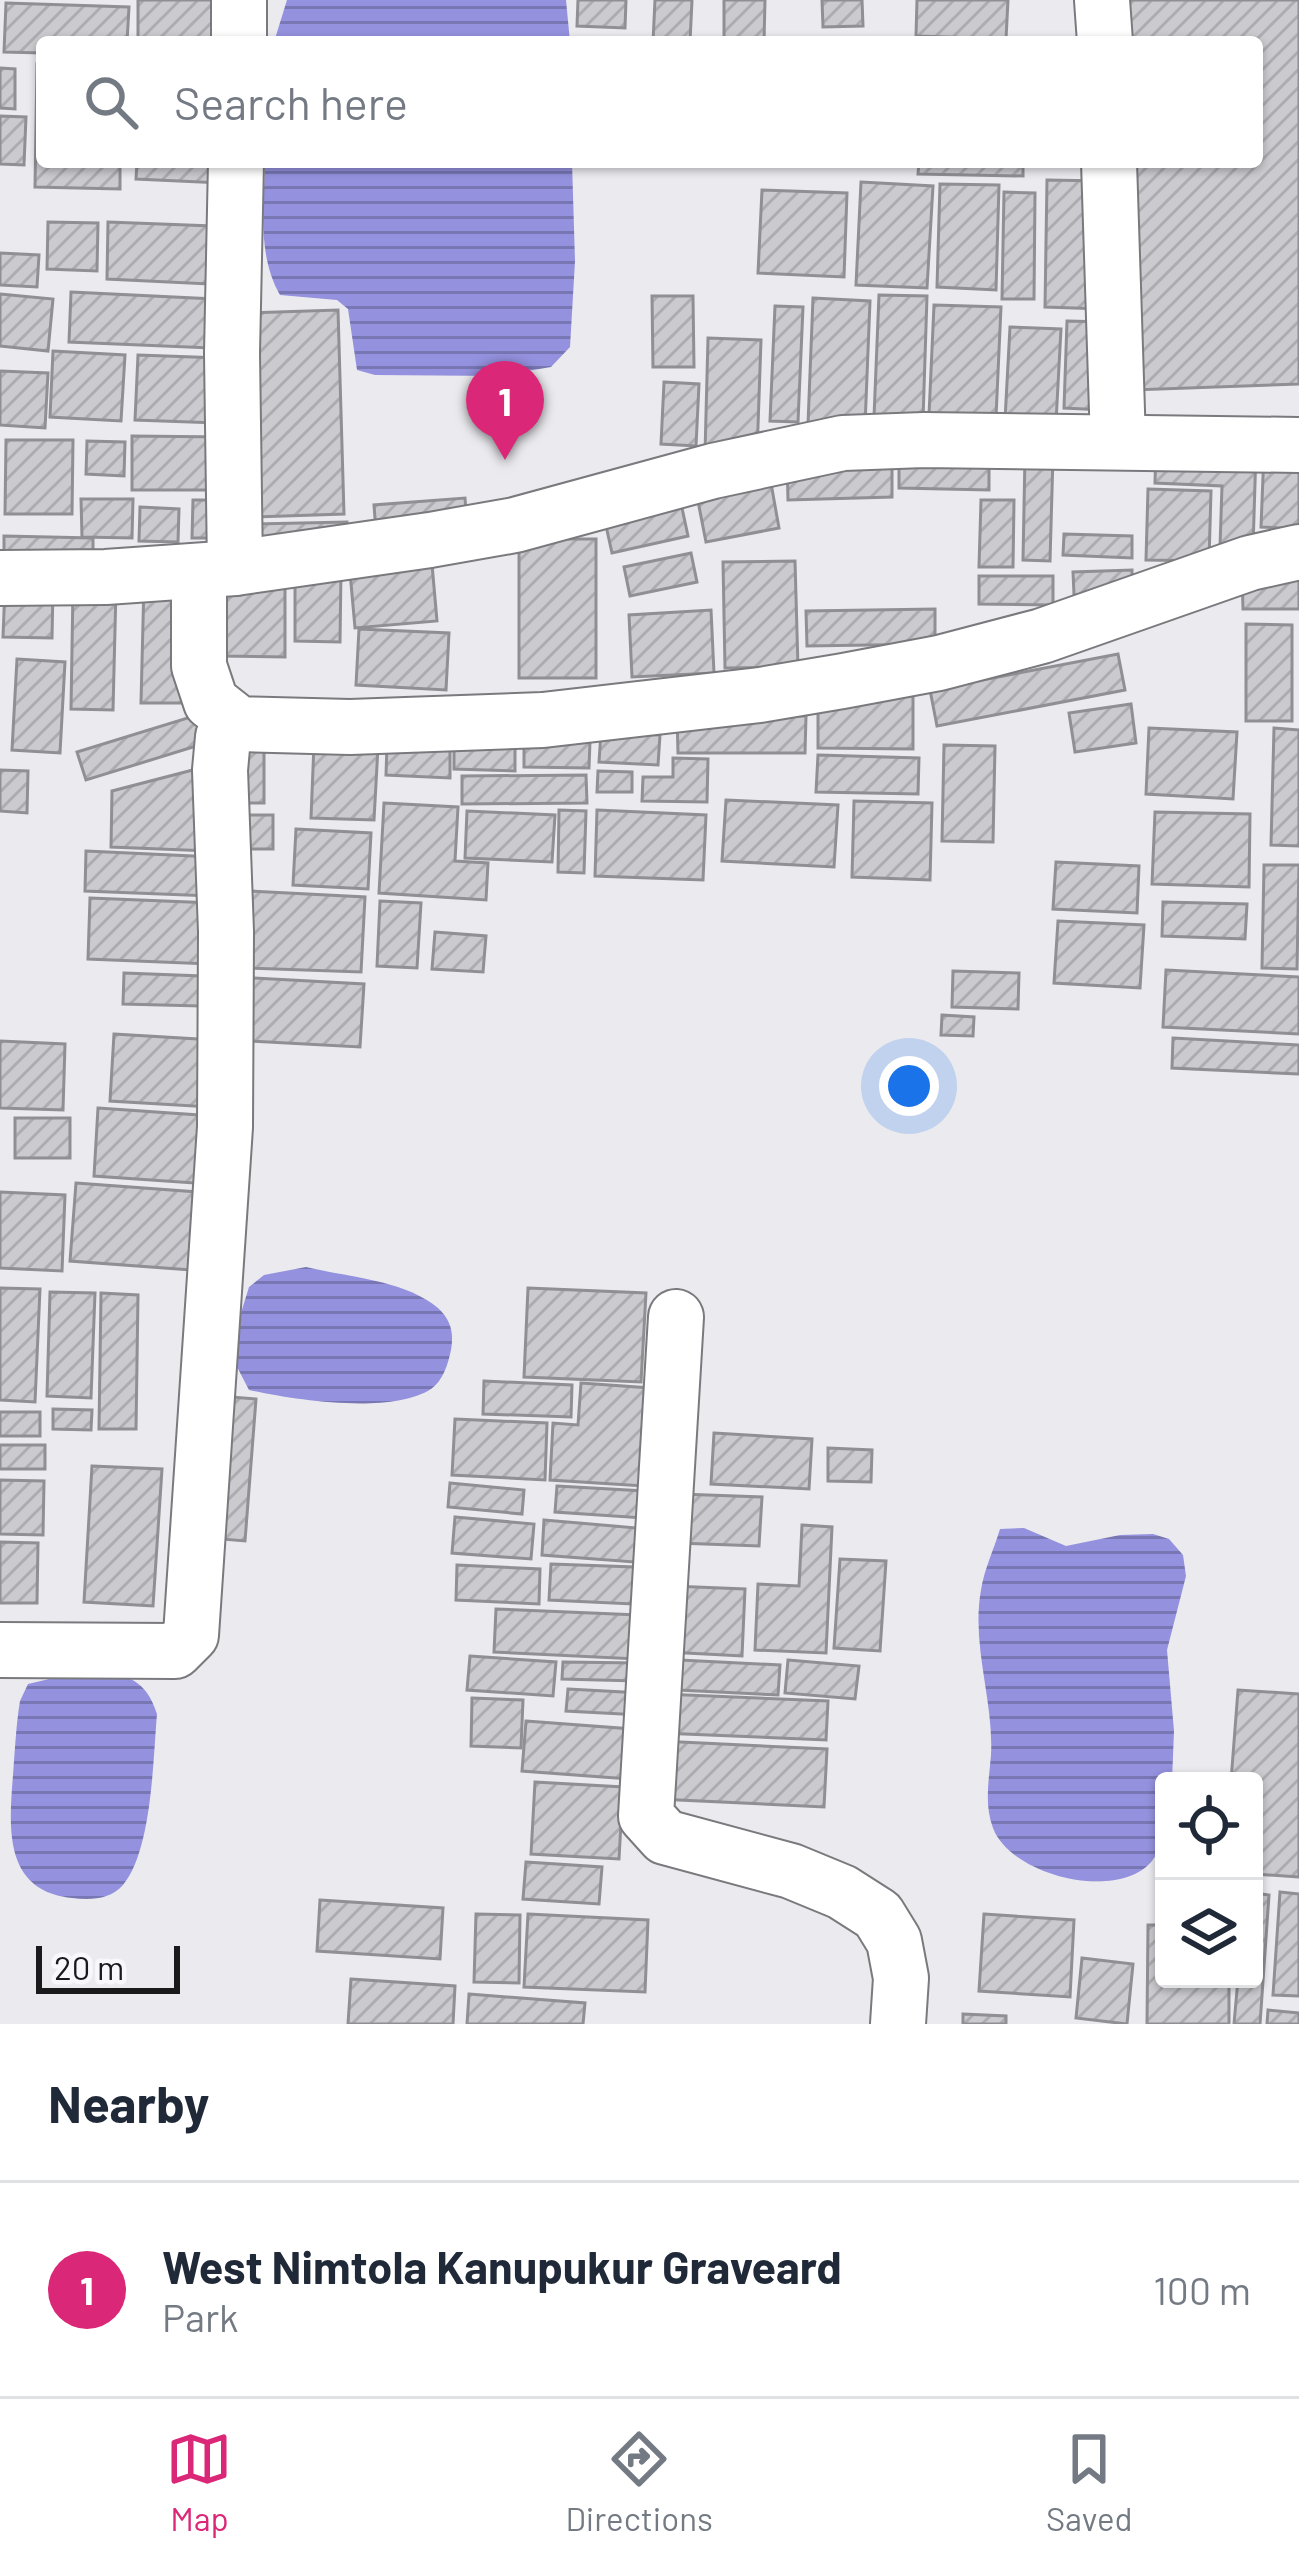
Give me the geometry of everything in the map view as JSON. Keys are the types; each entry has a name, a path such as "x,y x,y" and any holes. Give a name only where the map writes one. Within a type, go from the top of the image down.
{"street":[{"path":"239,0 239,36"},
{"path":"1102,0 1105,36"},
{"path":"236,168 232,353 217,569 199,666 211,702 239,724 350,727 542,721 760,695 939,663 1042,636 1250,563 1299,552"},
{"path":"1109,168 1118,442"},
{"path":"0,578 217,569 515,525 756,460 843,443 1299,445"},
{"path":"0,1650 175,1651 191,1635 225,1127 226,932 220,770 223,737 239,724"},
{"path":"676,1317 646,1816 665,1838 791,1871 842,1892 878,1915 894,1941 898,1960 898,2024"}],"shaded area":[{"path":"287,0 566,0 569,36 276,36"},
{"path":"265,168 572,168 575,261 570,347 551,367 498,376 375,375 357,370 348,309 337,300 280,295 268,264"},
{"path":"306,1267 393,1285 438,1308 449,1322 452,1338 447,1366 435,1386 414,1397 368,1403 316,1401 249,1390 235,1363 236,1329 249,1287 264,1275"},
{"path":"1024,1528 1066,1546 1153,1534 1169,1539 1183,1555 1186,1576 1167,1650 1172,1772 1155,1772 1155,1856 1136,1873 1115,1880 1066,1878 1021,1859 993,1828 988,1792 991,1735 979,1611 1000,1529"},
{"path":"109,1674 133,1680 151,1698 157,1714 140,1850 123,1885 99,1898 49,1893 33,1883 22,1870 12,1835 20,1701 28,1684 66,1675"}],"building":[{"path":"138,0 216,0 216,36 138,36"},
{"path":"578,0 626,0 625,28 577,26"},
{"path":"655,0 692,0 690,36 653,36"},
{"path":"724,0 765,0 764,36 724,36"},
{"path":"822,0 862,0 863,26 823,27"},
{"path":"917,0 1008,0 1006,36 916,36"},
{"path":"1119,0 1299,0 1299,384 1133,390 1125,168 1263,168 1263,36 1120,36"},
{"path":"6,3 129,7 127,36 36,36 36,53 4,52"},
{"path":"0,68 15,69 15,109 0,108"},
{"path":"0,116 26,117 24,165 0,164"},
{"path":"36,126 36,168 120,168 120,189 35,187"},
{"path":"137,168 221,168 221,183 136,179"},
{"path":"918,168 1023,168 1023,176 918,174"},
{"path":"1047,180 1104,181 1102,309 1045,307"},
{"path":"861,182 933,186 927,288 856,285"},
{"path":"940,184 999,185 996,290 937,287"},
{"path":"762,190 847,193 844,277 758,273"},
{"path":"1004,192 1035,193 1034,299 1002,299"},
{"path":"48,222 98,223 97,271 47,269"},
{"path":"108,222 212,226 209,284 107,279"},
{"path":"0,253 39,255 37,287 0,285"},
{"path":"71,292 214,299 211,348 69,342"},
{"path":"0,294 53,299 48,351 0,346"},
{"path":"879,295 927,296 923,420 874,417"},
{"path":"652,296 693,296 694,367 653,367"},
{"path":"813,298 870,301 865,426 808,424"},
{"path":"934,305 1001,307 996,417 929,415"},
{"path":"775,306 803,307 798,422 770,421"},
{"path":"338,310 344,514 254,517 247,313"},
{"path":"1067,321 1108,322 1104,410 1064,408"},
{"path":"1010,327 1061,329 1056,422 1005,420"},
{"path":"708,338 761,340 757,455 705,453"},
{"path":"53,351 125,355 121,421 50,417"},
{"path":"138,355 220,358 217,423 135,420"},
{"path":"0,371 48,373 45,428 0,425"},
{"path":"664,382 699,384 696,446 661,444"},
{"path":"132,436 224,437 224,490 132,490"},
{"path":"6,440 73,440 72,514 5,514"},
{"path":"87,441 125,442 124,476 86,474"},
{"path":"1156,447 1256,451 1253,548 1220,547 1222,486 1155,483"},
{"path":"1264,451 1299,453 1299,529 1261,527"},
{"path":"899,452 989,453 989,490 899,488"},
{"path":"892,456 892,497 788,500 787,458"},
{"path":"1025,456 1053,456 1050,561 1023,560"},
{"path":"769,472 779,528 706,542 695,486"},
{"path":"1148,489 1211,491 1209,561 1146,560"},
{"path":"679,494 688,536 612,553 603,512"},
{"path":"465,498 467,525 376,532 374,505"},
{"path":"81,499 133,499 132,538 82,537"},
{"path":"193,500 228,500 228,538 192,538"},
{"path":"981,500 1014,500 1013,567 979,567"},
{"path":"140,507 179,509 178,542 139,541"},
{"path":"347,522 348,547 253,550 252,524"},
{"path":"1064,534 1132,536 1132,558 1063,555"},
{"path":"4,536 93,538 93,569 4,568"},
{"path":"519,539 596,539 596,678 519,678"},
{"path":"431,553 437,621 355,628 349,561"},
{"path":"691,553 697,582 630,596 624,567"},
{"path":"795,561 798,667 725,668 723,562"},
{"path":"295,569 341,570 340,642 295,641"},
{"path":"1132,570 1132,593 1074,595 1073,572"},
{"path":"1299,574 1299,609 1243,609 1242,575"},
{"path":"221,575 285,576 285,657 220,656"},
{"path":"979,576 1053,576 1053,605 979,604"},
{"path":"144,582 186,583 184,703 141,703"},
{"path":"5,586 53,587 52,638 3,637"},
{"path":"73,589 116,589 113,710 71,709"},
{"path":"935,609 935,644 807,646 806,611"},
{"path":"711,610 714,673 632,677 629,615"},
{"path":"1246,624 1292,625 1292,721 1246,721"},
{"path":"359,629 449,633 446,690 356,685"},
{"path":"1118,654 1125,690 937,726 930,690"},
{"path":"17,659 65,662 60,753 12,750"},
{"path":"818,695 913,696 913,749 818,748"},
{"path":"1131,704 1136,743 1075,752 1069,713"},
{"path":"197,715 206,743 86,780 77,752"},
{"path":"677,716 806,716 805,753 678,753"},
{"path":"1149,728 1237,732 1233,799 1146,794"},
{"path":"1274,728 1299,730 1299,846 1271,845"},
{"path":"601,732 660,735 658,765 599,762"},
{"path":"524,740 590,741 589,768 524,767"},
{"path":"454,743 515,745 515,771 454,769"},
{"path":"314,744 378,747 374,820 311,818"},
{"path":"387,744 450,746 450,778 386,775"},
{"path":"944,745 995,746 993,842 942,841"},
{"path":"231,747 264,747 264,803 231,803"},
{"path":"818,755 919,758 918,794 816,792"},
{"path":"673,758 708,759 707,802 642,801 643,777 673,777"},
{"path":"212,765 209,851 111,847 112,791"},
{"path":"0,770 28,771 27,813 0,811"},
{"path":"598,771 632,772 632,792 597,792"},
{"path":"586,775 587,803 462,804 462,776"},
{"path":"726,800 838,805 834,867 722,861"},
{"path":"854,801 932,803 930,880 852,877"},
{"path":"384,803 458,807 455,861 488,863 486,900 379,893"},
{"path":"559,810 586,811 584,873 558,872"},
{"path":"597,810 706,815 703,880 595,876"},
{"path":"467,811 555,815 552,862 465,858"},
{"path":"1155,812 1250,814 1249,887 1152,884"},
{"path":"230,815 273,815 273,849 230,849"},
{"path":"296,829 371,833 368,889 293,885"},
{"path":"86,851 213,857 211,896 85,891"},
{"path":"1056,862 1139,866 1137,913 1053,909"},
{"path":"1264,865 1299,865 1297,969 1262,968"},
{"path":"249,891 365,897 361,972 246,968"},
{"path":"90,898 213,903 210,964 88,959"},
{"path":"380,901 421,903 417,968 377,966"},
{"path":"1163,902 1247,904 1245,939 1162,936"},
{"path":"1058,921 1144,925 1140,988 1054,983"},
{"path":"435,932 486,936 483,972 432,969"},
{"path":"1166,970 1299,977 1299,1034 1163,1027"},
{"path":"953,971 1019,973 1018,1009 952,1007"},
{"path":"124,973 202,976 200,1006 123,1004"},
{"path":"252,978 364,984 360,1047 248,1041"},
{"path":"942,1015 974,1017 973,1036 941,1035"},
{"path":"114,1034 214,1040 210,1107 110,1101"},
{"path":"1173,1038 1299,1045 1299,1074 1172,1068"},
{"path":"0,1041 65,1044 63,1110 0,1108"},
{"path":"98,1108 213,1116 208,1184 94,1176"},
{"path":"15,1118 70,1118 70,1158 15,1158"},
{"path":"76,1183 211,1193 205,1271 70,1261"},
{"path":"0,1192 65,1195 62,1271 0,1268"},
{"path":"0,1288 40,1289 35,1402 0,1400"},
{"path":"528,1288 646,1293 641,1382 524,1377"},
{"path":"50,1292 95,1293 91,1398 47,1396"},
{"path":"101,1293 138,1295 136,1429 99,1429"},
{"path":"484,1381 572,1385 571,1417 483,1414"},
{"path":"581,1383 650,1388 644,1486 550,1480 553,1423 578,1425"},
{"path":"219,1396 256,1399 245,1541 209,1538"},
{"path":"53,1409 92,1410 91,1430 53,1429"},
{"path":"0,1412 40,1412 40,1436 0,1436"},
{"path":"455,1419 547,1423 545,1480 452,1475"},
{"path":"714,1433 812,1439 809,1489 711,1484"},
{"path":"0,1445 45,1445 45,1469 0,1469"},
{"path":"828,1448 872,1450 871,1482 828,1481"},
{"path":"92,1466 162,1469 153,1606 84,1602"},
{"path":"0,1480 44,1481 43,1535 0,1534"},
{"path":"450,1483 524,1490 522,1514 448,1507"},
{"path":"557,1486 644,1491 643,1518 555,1512"},
{"path":"680,1494 762,1497 759,1546 678,1543"},
{"path":"455,1517 534,1524 531,1559 452,1553"},
{"path":"544,1520 637,1528 634,1562 542,1555"},
{"path":"802,1525 832,1527 826,1653 755,1650 758,1584 799,1586"},
{"path":"0,1542 38,1543 37,1603 0,1603"},
{"path":"840,1559 886,1561 880,1651 834,1648"},
{"path":"551,1564 634,1567 633,1604 549,1600"},
{"path":"457,1565 540,1569 539,1604 456,1600"},
{"path":"671,1586 745,1589 742,1656 668,1652"},
{"path":"496,1609 638,1615 637,1659 494,1652"},
{"path":"470,1656 556,1662 553,1696 467,1690"},
{"path":"660,1659 780,1665 778,1695 658,1689"},
{"path":"788,1660 859,1666 855,1699 785,1693"},
{"path":"563,1662 637,1663 636,1681 562,1679"},
{"path":"568,1689 641,1693 640,1715 566,1711"},
{"path":"1238,1690 1299,1694 1299,1877 1263,1875 1263,1772 1232,1772"},
{"path":"663,1694 828,1701 826,1740 661,1733"},
{"path":"472,1698 523,1700 521,1748 471,1746"},
{"path":"526,1721 632,1729 629,1779 522,1771"},
{"path":"660,1741 827,1749 824,1807 658,1799"},
{"path":"535,1782 623,1787 619,1859 531,1854"},
{"path":"526,1862 602,1867 599,1904 523,1899"},
{"path":"1280,1892 1299,1894 1299,1996 1273,1995"},
{"path":"1263,1894 1269,1895 1263,1981"},
{"path":"320,1900 443,1908 440,1959 317,1951"},
{"path":"476,1914 520,1915 519,1983 474,1982"},
{"path":"528,1914 648,1920 645,1992 524,1987"},
{"path":"984,1914 1074,1920 1070,1997 979,1991"},
{"path":"1148,1925 1155,1925 1155,1988 1229,1988 1229,2024 1147,2024"},
{"path":"1082,1958 1133,1964 1127,2024 1076,2018"},
{"path":"351,1979 455,1986 453,2024 348,2024"},
{"path":"1237,1988 1263,1988 1260,2024 1234,2024"},
{"path":"469,1994 585,2003 583,2024 467,2024"},
{"path":"1268,2010 1299,2013 1299,2024 1267,2024"},
{"path":"963,2014 1006,2016 1006,2024 963,2024"}],"place":[{"name":"West Nimtola Kanupukur Graveard","path":"505,460"}]}
